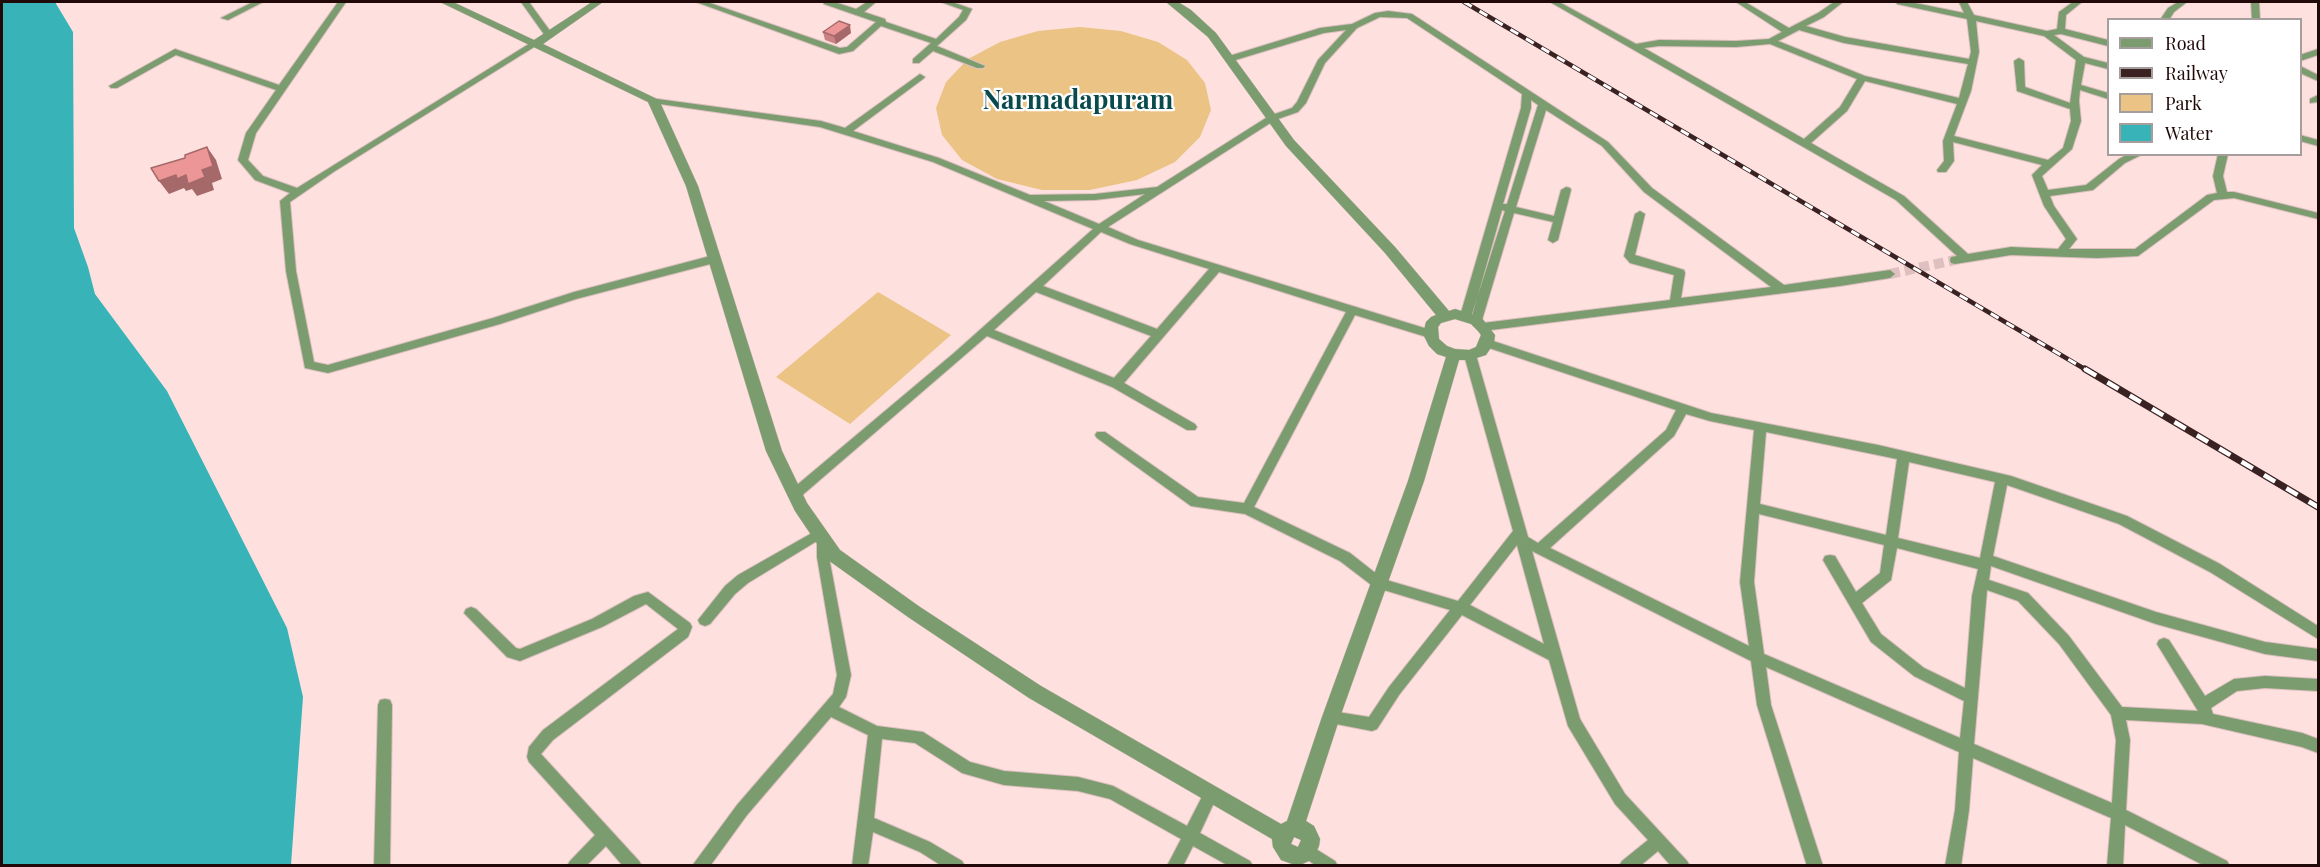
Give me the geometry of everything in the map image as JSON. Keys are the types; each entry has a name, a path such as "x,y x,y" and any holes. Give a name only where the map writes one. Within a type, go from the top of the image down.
{"street":[{"path":"225,18 259,2"},
{"path":"297,192 259,178 243,160 250,133 342,2"},
{"path":"445,2 653,100 822,124 936,160 1134,242 1430,334"},
{"path":"525,2 549,35"},
{"path":"598,2 285,201 291,271 309,365 328,369 574,296 714,259"},
{"path":"700,2 839,51 850,49 881,23"},
{"path":"723,9 734,2"},
{"path":"827,2 882,21 881,23 980,66"},
{"path":"858,12 872,2"},
{"path":"916,61 963,18 968,9 945,2"},
{"path":"1175,2 1212,35 1290,143 1390,250 1445,316"},
{"path":"1554,2 1900,198 1960,259 2011,251 2138,252 2211,197 2234,195 2319,216"},
{"path":"1740,2 1789,32"},
{"path":"1635,47 1659,43 1736,44 1771,41 1821,15 1839,2"},
{"path":"1900,2 2047,34 2081,59 2107,66"},
{"path":"1942,170 1948,161 1949,138 1962,102 1975,52 1971,19 1963,2"},
{"path":"2165,18 2171,10 2183,2"},
{"path":"2255,2 2256,18"},
{"path":"2061,31 2062,14 2070,3"},
{"path":"1230,59 1323,30 1354,26 1378,15 1409,16 1605,144 1648,190 1780,288"},
{"path":"795,494 986,331 1100,228 1272,118 1298,107 1322,62 1354,26"},
{"path":"1798,27 1844,40 1973,62"},
{"path":"2047,34 2061,31 2107,42"},
{"path":"1771,41 1862,78 1962,102"},
{"path":"114,86 175,52 281,89"},
{"path":"2302,58 2319,52"},
{"path":"2061,253 2072,239 2049,206 2037,175 2067,149 2076,121 2076,86 2081,59"},
{"path":"2019,61 2020,89 2075,108"},
{"path":"2302,70 2319,78"},
{"path":"846,132 920,77"},
{"path":"1805,143 1844,109 1862,78"},
{"path":"2076,86 2107,95"},
{"path":"1475,321 1497,206 1526,108 1527,94"},
{"path":"653,100 692,186 774,451 795,494 834,555 914,612 1035,692 1211,794 1289,832 1307,834 1311,843 1295,857"},
{"path":"1475,321 1543,104"},
{"path":"1949,138 2050,164"},
{"path":"2302,138 2319,143"},
{"path":"2044,194 2089,188 2122,161 2133,156"},
{"path":"2223,156 2218,176 2223,196"},
{"path":"1026,198 1095,196 1159,189"},
{"path":"1553,240 1566,190"},
{"path":"1497,206 1558,220"},
{"path":"1640,214 1629,256 1634,260 1680,273 1675,302"},
{"path":"1116,384 1216,268"},
{"path":"1475,321 1488,335 1487,343 1481,351 1462,355 1442,350 1430,334 1431,326 1436,320 1445,316 1475,321 1675,302 1890,274"},
{"path":"1035,287 1158,334"},
{"path":"1247,509 1352,310"},
{"path":"986,331 1116,384 1191,427"},
{"path":"1487,343 1710,417 1904,456 2002,479 2123,520 2215,568 2319,633"},
{"path":"1462,355 1522,537 1573,721 1620,799 1682,866"},
{"path":"1289,832 1462,355"},
{"path":"1540,549 1670,433 1683,408"},
{"path":"1760,427 1747,582 1764,705 1815,866"},
{"path":"1101,435 1196,502 1247,509 1345,558 1379,583 1460,607 1555,656"},
{"path":"1855,601 1886,576 1893,542 1904,456"},
{"path":"1953,866 1962,810 1982,583 2002,479"},
{"path":"1753,507 1893,542 1986,562 2156,618 2265,648 2319,654"},
{"path":"705,620 742,579 822,537"},
{"path":"700,866 742,810 839,697 844,675 823,557 822,537"},
{"path":"1522,537 1540,549 1757,657 2117,813 2222,866"},
{"path":"1331,717 1372,724 1394,691 1460,607 1522,537"},
{"path":"1830,560 1876,638 1919,672 1971,698"},
{"path":"1982,583 2023,597 2064,640 2118,713 2123,741 2115,866"},
{"path":"471,613 512,652 520,655 597,623 639,600 648,598 685,627 683,633 548,735 534,752 534,757 634,866"},
{"path":"2164,644 2205,712"},
{"path":"2205,712 2234,685 2265,682 2319,686"},
{"path":"382,866 385,705"},
{"path":"829,709 876,732 918,737 967,768 1004,778 1078,784 1113,793 1245,866"},
{"path":"2118,713 2205,712 2319,746"},
{"path":"860,866 876,732"},
{"path":"1175,866 1211,794"},
{"path":"867,822 925,847 957,866"},
{"path":"575,866 605,836"},
{"path":"1627,866 1659,840"},
{"path":"1295,857 1330,866"}],"green space":[{"path":"1080,27 1121,31 1158,42 1187,60 1205,83 1211,110 1200,137 1175,162 1137,180 1090,190 1042,190 997,179 962,160 942,135 936,108 946,82 968,59 1000,42 1038,31"},
{"path":"878,292 951,335 850,424 776,377"}],"water":[{"path":"2,2 55,2 73,32 74,228 95,294 167,391 287,628 303,697 291,865 2,865"}],"building":[{"path":"839,21 850,25 834,36 823,32"},
{"path":"207,147 213,166 202,170 205,177 188,184 186,175 177,179 176,175 159,181 151,168 185,158 185,155"}],"tunnel":[{"path":"1890,274 1955,260"}],"railway":[{"path":"1464,2 2088,371"},
{"path":"2085,369 2318,507"}],"district":[{"name":"Narmadapuram","path":"1078,101"}]}
